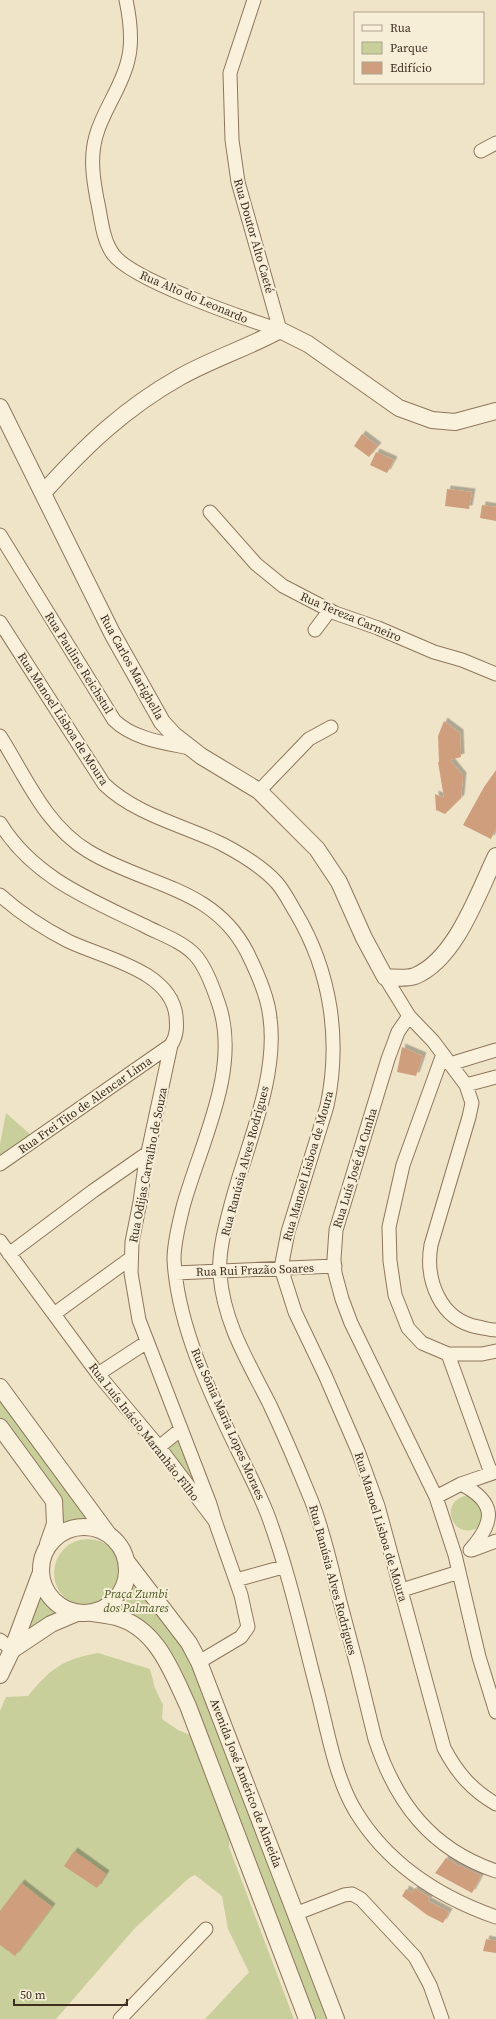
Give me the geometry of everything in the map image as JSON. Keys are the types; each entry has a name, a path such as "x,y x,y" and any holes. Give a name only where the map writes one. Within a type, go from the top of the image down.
{"street":[{"name":"Rua Alto do Leonardo","path":"126,0 130,35 128,60 96,135 93,156 93,175 107,243 112,254 122,264 135,272 186,295 280,330"},
{"name":"Rua Doutor Alto Caeté","path":"254,0 230,73 232,140 238,182 280,330"},
{"path":"481,151 496,143"},
{"path":"43,493 106,428 146,398 192,370 280,330 314,349 399,408 432,420 455,422 496,412"},
{"name":"Rua Carlos Marighella","path":"0,407 112,633 149,701 167,728 190,748 216,767 259,791 312,843 339,882 364,938 385,977 409,1016 466,1085"},
{"name":"Rua Tereza Carneiro","path":"210,512 265,572 283,586 330,610 378,628 434,652 462,660 496,674"},
{"name":"Rua Pauline Reichstul","path":"0,535 114,720 118,724 136,734 153,740 190,748"},
{"path":"315,630 330,610"},
{"name":"Rua Manoel Lisboa de Moura","path":"0,622 104,784 124,800 222,844 247,859 277,883 311,940 319,960 334,1030 332,1085 327,1106 288,1232 281,1268 295,1312 325,1375 358,1451 378,1506 444,1748 454,1767 462,1777 472,1787 496,1804"},
{"path":"259,791 309,739 331,727"},
{"name":"Rua Ranúsia Alves Rodrigues","path":"0,736 34,795 46,811 72,838 86,850 106,861 185,894 211,909 234,930 256,973 268,1007 271,1021 268,1073 258,1117 224,1233 220,1272 223,1299 232,1329 243,1356 270,1406 304,1482 324,1539 375,1739 386,1770 407,1804 429,1833 450,1850 478,1865 496,1872"},
{"name":"Rua Sônia Maria Lopes Moraes","path":"0,823 23,853 43,871 66,888 174,941 194,954 208,976 218,1001 225,1028 224,1067 213,1114 191,1178 176,1235 174,1256 175,1273 180,1301 190,1336 207,1380 267,1513 299,1620 331,1744 343,1782 354,1809 373,1836 398,1862 418,1879 459,1902 496,1917"},
{"path":"385,977 401,978 417,975 432,965 443,954 456,937 470,912 496,856"},
{"name":"Rua Odijas Carvalho de Souza","path":"0,895 36,923 68,941 144,973 161,986 171,999 176,1012 177,1033 170,1045 148,1152 130,1258 135,1305 147,1342 180,1430 206,1493 215,1522"},
{"name":"Rua Luís José da Cunha","path":"409,1016 398,1032 388,1059 338,1217 336,1230 335,1266 342,1299 351,1323 436,1497 455,1554 479,1657 496,1712"},
{"name":"Rua Frei Tito de Alencar Lima","path":"0,1164 170,1045"},
{"path":"496,1050 446,1059 404,1165 389,1227 390,1261 395,1295 408,1328 422,1343 448,1354 482,1354 496,1351"},
{"path":"496,1077 466,1085 472,1103 471,1110 431,1245 429,1257 430,1273 436,1294 443,1306 453,1316 472,1326 496,1330"},
{"path":"9,1254 92,1191 148,1152"},
{"name":"Rua Luís Inácio Maranhão Filho","path":"0,1241 98,1374 159,1447 215,1522 236,1580 246,1616 247,1631 238,1640 199,1662"},
{"path":"54,1314 130,1258"},
{"name":"Rua Rui Frazão Soares","path":"175,1273 335,1266"},
{"path":"98,1374 147,1342"},
{"path":"436,1497 461,1484 494,1472 448,1354"},
{"path":"0,1387 108,1534"},
{"path":"0,1427 54,1501 55,1524 41,1561 40,1575 44,1588 52,1600 63,1608 84,1613 116,1617 136,1626 155,1643 174,1676 188,1706 307,2019"},
{"path":"159,1447 180,1430"},
{"path":"461,1484 483,1496 490,1514 488,1527 485,1534 470,1550"},
{"path":"6,1645 51,1624 84,1613 103,1609 113,1603 125,1584 128,1573 127,1562 123,1551 117,1541 97,1528 85,1526 73,1528 57,1536 46,1548"},
{"path":"455,1554 496,1541"},
{"name":"Avenida José Américo de Almeida","path":"127,1562 189,1643 199,1662 336,2019"},
{"path":"236,1580 283,1567"},
{"path":"402,1590 460,1572"},
{"path":"0,1675 6,1645 40,1575"},
{"path":"295,1914 344,1895 352,1894 360,1899 416,1957 430,1985 442,2019"},
{"path":"120,2019 206,1929"}],"green space":[{"path":"6,1113 31,1135 0,1157 0,1144"},
{"path":"0,1394 96,1523 80,1523 57,1530 62,1519 0,1421"},
{"path":"180,1441 208,1505 162,1448"},
{"path":"469,1495 484,1503 482,1525 472,1530 463,1530 452,1520 451,1512 453,1505 459,1499"},
{"name":"Praça Zumbi dos Palmares","path":"88,1539 101,1542 112,1549 119,1560 122,1573 119,1586 112,1597 101,1604 88,1607 75,1604 64,1597 57,1586 54,1573 57,1560 64,1549 75,1542"},
{"name":"Praça Zumbi dos Palmares","path":"131,1573 188,1650 334,2019 314,2019 147,1625 132,1614 112,1609 123,1598"},
{"path":"39,1585 48,1600 61,1611 20,1638"},
{"path":"98,1653 150,1669 155,1688 163,1705 162,1719 178,1730 190,1735 231,1823 229,1847 294,2019 205,2019 249,1972 228,1929 222,1896 195,1875 189,1878 135,1928 56,2019 0,2019 0,1711 6,1697 28,1696 43,1679 66,1662 75,1658"}],"building":[{"path":"362,434 378,446 369,457 354,446"},
{"path":"376,452 394,460 387,473 370,465"},
{"path":"447,489 472,492 469,509 445,506"},
{"path":"482,505 496,507 496,521 480,518"},
{"path":"444,721 460,733 461,757 450,760 463,776 461,798 445,814 436,810 435,794 444,798 438,762 438,736"},
{"path":"496,770 496,828 491,839 463,825 484,787"},
{"path":"402,1047 423,1056 416,1076 397,1072"},
{"path":"74,1851 106,1874 97,1888 64,1866"},
{"path":"446,1858 460,1867 461,1866 481,1876 472,1893 435,1873"},
{"path":"21,1883 52,1907 15,1956 0,1945 0,1911"},
{"path":"415,1888 430,1898 428,1901 449,1912 443,1923 427,1915 402,1896 406,1889 412,1893"},
{"path":"486,1939 496,1941 496,1953 483,1951"}]}
